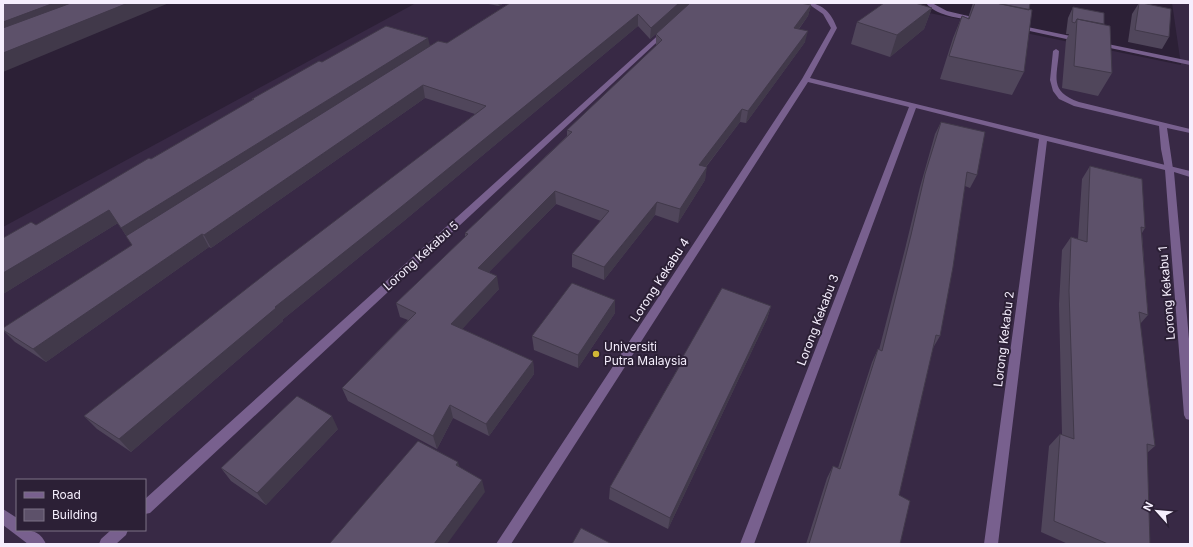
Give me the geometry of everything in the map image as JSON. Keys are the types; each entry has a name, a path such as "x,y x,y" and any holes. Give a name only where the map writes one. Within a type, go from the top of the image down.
{"street":[{"name":"Lorong Kekabu 4","path":"503,544 806,79 834,28 831,17 822,8 810,3"},
{"path":"929,3 937,10 992,22"},
{"name":"Lorong Kekabu 5","path":"146,507 673,24"},
{"path":"1008,25 1084,41"},
{"path":"1092,43 1190,63"},
{"path":"1056,51 1053,78 1054,86 1060,96 1077,104 1190,131"},
{"path":"806,79 1190,174"},
{"name":"Lorong Kekabu 3","path":"747,544 913,106"},
{"name":"Lorong Kekabu 1","path":"1163,125 1169,169 1190,415"},
{"name":"Lorong Kekabu 2","path":"991,544 1043,138"},
{"path":"3,516 16,526"},
{"path":"22,531 39,544"},
{"path":"106,544 120,531"}],"shaded area":[{"name":"Universiti Putra Malaysia","path":"416,3 881,3 1181,65 1172,3 1190,3 1190,544 3,544 3,227"}],"building":[{"path":"3,3 54,3 3,22"},
{"path":"71,3 128,3 3,53 3,28"},
{"path":"510,3 679,3 651,28 638,14 401,207 275,307 276,308 119,439 84,416 273,268 486,106 423,85 204,235 202,234 33,349 3,330 3,328 132,245 126,236 438,41 447,43"},
{"path":"690,3 800,3 811,5 794,28 808,31 748,111 742,109 699,165 707,167 680,209 657,202 604,267 572,254 609,211 555,191 478,268 497,276 451,324 533,361 486,424 450,405 433,436 342,388 416,313 396,303 468,234 465,233 572,132 567,130 662,40 656,34"},
{"path":"884,3 915,3 932,8 897,35 857,22"},
{"path":"975,3 996,3 1032,10 1024,72 949,56 962,16 969,19"},
{"path":"996,3 1030,3 1029,10"},
{"path":"1139,3 1171,9 1169,37 1135,30"},
{"path":"1073,7 1104,13 1104,24 1077,19 1075,23 1072,22"},
{"path":"1077,19 1110,26 1112,73 1074,66"},
{"path":"386,26 428,38 121,228 109,210 3,273 3,238 31,222 36,225 149,158 151,159 254,99 252,99 319,61 322,62"},
{"path":"941,122 985,132 977,175 967,172 953,267 940,336 936,335 899,495 910,501 900,544 809,544 833,466 840,469 878,349 882,351 925,174"},
{"path":"1090,166 1142,179 1145,228 1141,227 1148,315 1139,312 1155,446 1147,444 1150,544 1108,544 1054,521 1060,434 1074,439 1069,291 1071,237 1087,242"},
{"path":"572,283 615,300 578,355 532,336"},
{"path":"722,288 771,306 670,518 610,487 683,360 681,360"},
{"path":"297,396 332,416 257,493 221,468"},
{"path":"418,441 458,462 456,465 482,480 434,544 330,543"},
{"path":"581,528 612,544 572,544"}],"place":[{"name":"Universiti Putra Malaysia","path":"596,354"}]}
